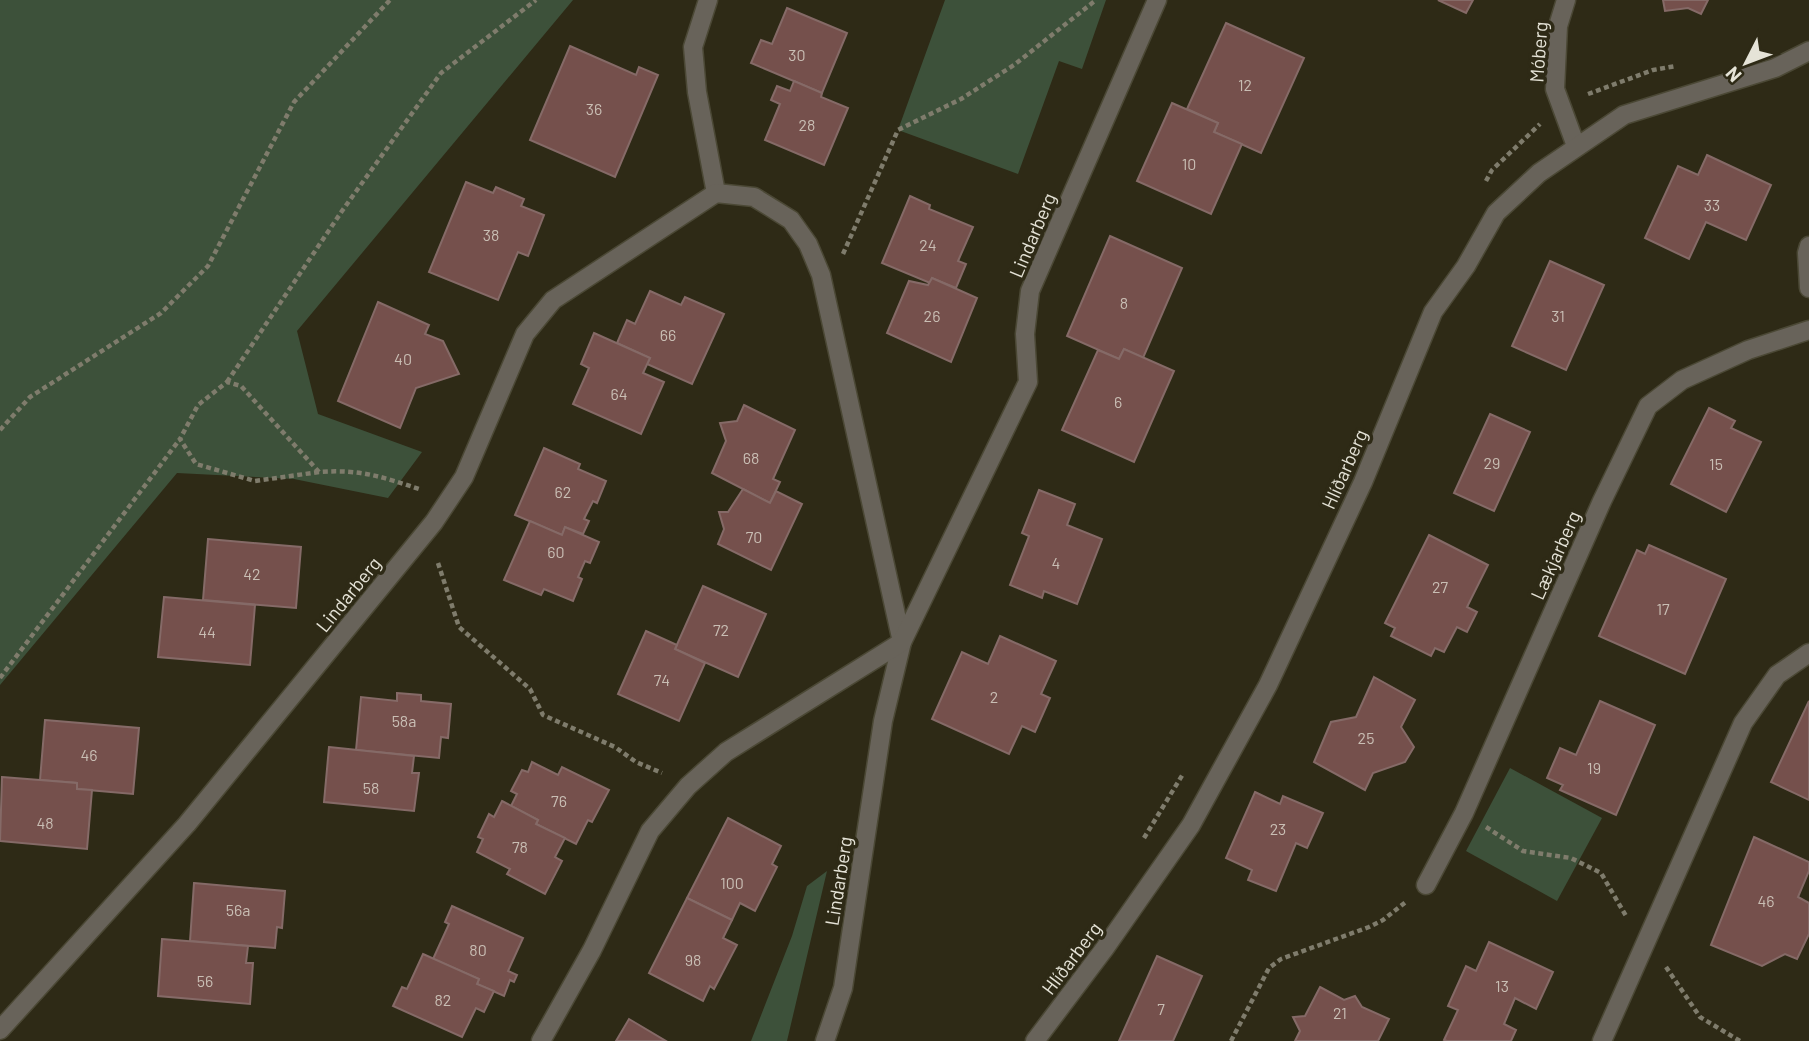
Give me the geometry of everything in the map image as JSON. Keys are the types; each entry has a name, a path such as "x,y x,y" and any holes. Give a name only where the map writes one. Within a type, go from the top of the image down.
{"street":[{"path":"708,0 693,47 697,92 716,193"},
{"name":"Lindarberg","path":"825,1041 843,988 883,721 902,642 1028,382 1025,334 1030,291 1157,0"},
{"name":"Móberg","path":"1566,0 1558,26 1555,89 1576,146"},
{"name":"Hlíðarberg","path":"1035,1041 1105,948 1191,825 1268,685 1363,482 1433,313 1466,266 1496,213 1539,173 1624,115 1775,68 1809,51"},
{"name":"Lindarberg","path":"0,1030 187,824 434,522 464,477 525,334 553,300 716,193 754,197 791,220 808,244 821,275 902,642"},
{"path":"1809,246 1809,288"},
{"name":"Lækjarberg","path":"1426,885 1464,813 1602,501 1648,406 1682,380 1748,350 1809,330"},
{"path":"541,1041 592,950 650,831 688,786 726,752 902,642"},
{"path":"1602,1041 1743,723 1777,674 1809,653"}],"path":[{"path":"0,430 30,397 161,313 208,266 294,102 390,0"},
{"path":"0,677 180,439 198,405 227,382 342,211 441,73 536,0"},
{"path":"825,294 898,130 961,99 1014,65 1096,0"},
{"path":"227,382 241,386 319,472"},
{"path":"180,439 196,464 255,481 349,470 374,474 449,499"},
{"path":"434,522 439,570 458,628 530,689 544,715 615,747 636,762 688,786"},
{"path":"1464,813 1523,851 1571,858 1601,873 1627,917"},
{"path":"1231,1041 1269,968 1281,960 1383,920 1426,885"},
{"path":"1649,939 1700,1017 1741,1041"}],"green space":[{"path":"0,0 573,0 297,331 318,414 422,452 388,498 294,479 177,473 0,685"},
{"path":"945,0 1106,0 1082,69 1059,61 1018,174 898,130"},
{"path":"1510,768 1602,818 1557,901 1466,851"},
{"path":"827,871 787,1041 751,1041 792,936 807,886"}],"building":[{"path":"1438,0 1473,0 1466,13"},
{"path":"1663,0 1708,0 1701,14 1688,8 1665,11"},
{"path":"787,8 847,33 822,93 751,63 761,40 772,44"},
{"path":"1226,23 1304,58 1261,153 1214,132 1218,123 1187,109"},
{"path":"570,46 636,75 639,67 658,75 615,177 530,140"},
{"path":"794,81 822,93 821,97 848,108 824,165 765,140 780,104 771,100 777,86 790,91"},
{"path":"1172,103 1218,123 1214,132 1242,144 1211,214 1137,181"},
{"path":"1707,155 1771,185 1746,240 1706,222 1689,259 1645,238 1678,166 1698,175"},
{"path":"466,182 493,193 496,187 524,199 521,206 544,215 528,256 518,252 498,300 429,272"},
{"path":"910,196 930,205 929,209 973,227 958,261 966,264 956,288 932,278 930,283 882,263"},
{"path":"1110,236 1182,268 1143,358 1124,349 1119,359 1067,336"},
{"path":"1550,261 1604,285 1566,370 1512,346"},
{"path":"932,278 977,298 951,362 887,333 909,281 928,285"},
{"path":"650,291 681,305 685,297 724,314 692,384 647,364 650,358 617,343 627,320 635,324"},
{"path":"378,302 429,325 425,334 443,341 459,374 416,388 400,428 338,401"},
{"path":"594,333 650,358 643,373 664,382 641,434 573,404 589,368 581,364"},
{"path":"1124,349 1174,371 1134,462 1062,430 1098,350 1119,359"},
{"path":"744,405 795,430 773,479 780,482 770,503 712,473 726,441 720,423 737,421"},
{"path":"1709,408 1735,421 1731,428 1761,442 1726,512 1671,484"},
{"path":"1490,414 1530,432 1494,511 1454,493"},
{"path":"544,448 580,464 578,469 606,481 597,503 593,501 584,519 589,521 583,534 565,527 562,535 515,515"},
{"path":"743,489 770,503 776,491 802,504 771,570 718,544 724,529 719,512 728,512"},
{"path":"1039,490 1075,504 1067,525 1102,539 1077,604 1044,591 1042,598 1010,585 1029,536 1022,533"},
{"path":"530,521 562,535 565,527 599,542 590,563 585,561 578,577 582,579 573,601 544,589 541,595 504,580"},
{"path":"1429,535 1488,565 1467,607 1477,612 1467,632 1457,627 1444,652 1435,648 1431,656 1391,636 1395,628 1385,623"},
{"path":"208,539 301,547 296,608 203,600"},
{"path":"1649,545 1726,579 1685,674 1599,636 1637,550 1645,554"},
{"path":"703,586 766,614 738,677 675,649"},
{"path":"164,597 255,605 250,665 158,657"},
{"path":"646,631 677,645 675,649 705,663 679,721 618,694"},
{"path":"1000,636 1056,661 1041,694 1050,698 1035,732 1022,726 1009,754 932,719 962,652 988,664"},
{"path":"1374,677 1415,700 1401,727 1414,747 1405,762 1373,773 1365,790 1314,762 1331,722 1356,717"},
{"path":"397,693 421,695 421,701 451,704 448,738 441,737 439,758 356,750 361,697 397,701"},
{"path":"1600,701 1655,725 1616,815 1560,790 1563,785 1547,778 1560,748 1576,755"},
{"path":"1809,701 1809,800 1771,782"},
{"path":"45,720 139,728 133,794 77,789 77,783 40,780"},
{"path":"329,747 414,756 412,773 419,773 414,811 324,802"},
{"path":"532,762 558,775 562,767 609,790 592,822 588,820 576,844 536,824 538,820 511,806 517,794 511,791 522,770 528,772"},
{"path":"2,777 77,783 77,789 92,790 87,849 0,841"},
{"path":"1255,792 1280,804 1283,796 1323,813 1307,848 1296,843 1276,891 1248,880 1252,870 1226,858"},
{"path":"502,801 538,820 536,824 565,838 555,857 562,861 545,894 507,874 510,869 477,852 483,839 478,837 489,814 494,817"},
{"path":"728,818 781,846 772,864 777,867 755,911 740,903 732,920 687,898"},
{"path":"1754,837 1809,862 1809,871 1798,897 1809,903 1809,934 1797,959 1785,954 1762,966 1711,945"},
{"path":"194,883 285,891 282,928 277,927 275,948 190,941"},
{"path":"687,898 732,920 723,938 737,945 714,989 710,986 703,1001 649,973"},
{"path":"452,906 523,938 508,971 517,975 514,982 510,980 504,996 477,984 479,979 433,959 449,924 445,922"},
{"path":"162,939 248,946 246,963 253,963 250,1004 158,996"},
{"path":"1489,942 1553,972 1536,1009 1515,998 1504,1024 1516,1030 1511,1041 1444,1040 1458,1010 1448,1006 1466,966 1476,971"},
{"path":"423,954 479,979 477,984 494,991 484,1012 476,1008 462,1037 393,1006 402,987 407,989"},
{"path":"1157,956 1202,976 1173,1041 1119,1041"},
{"path":"1320,987 1344,1000 1355,996 1362,1007 1389,1019 1378,1041 1295,1041 1300,1031 1293,1017 1305,1016"},
{"path":"629,1019 666,1041 616,1041"}]}
